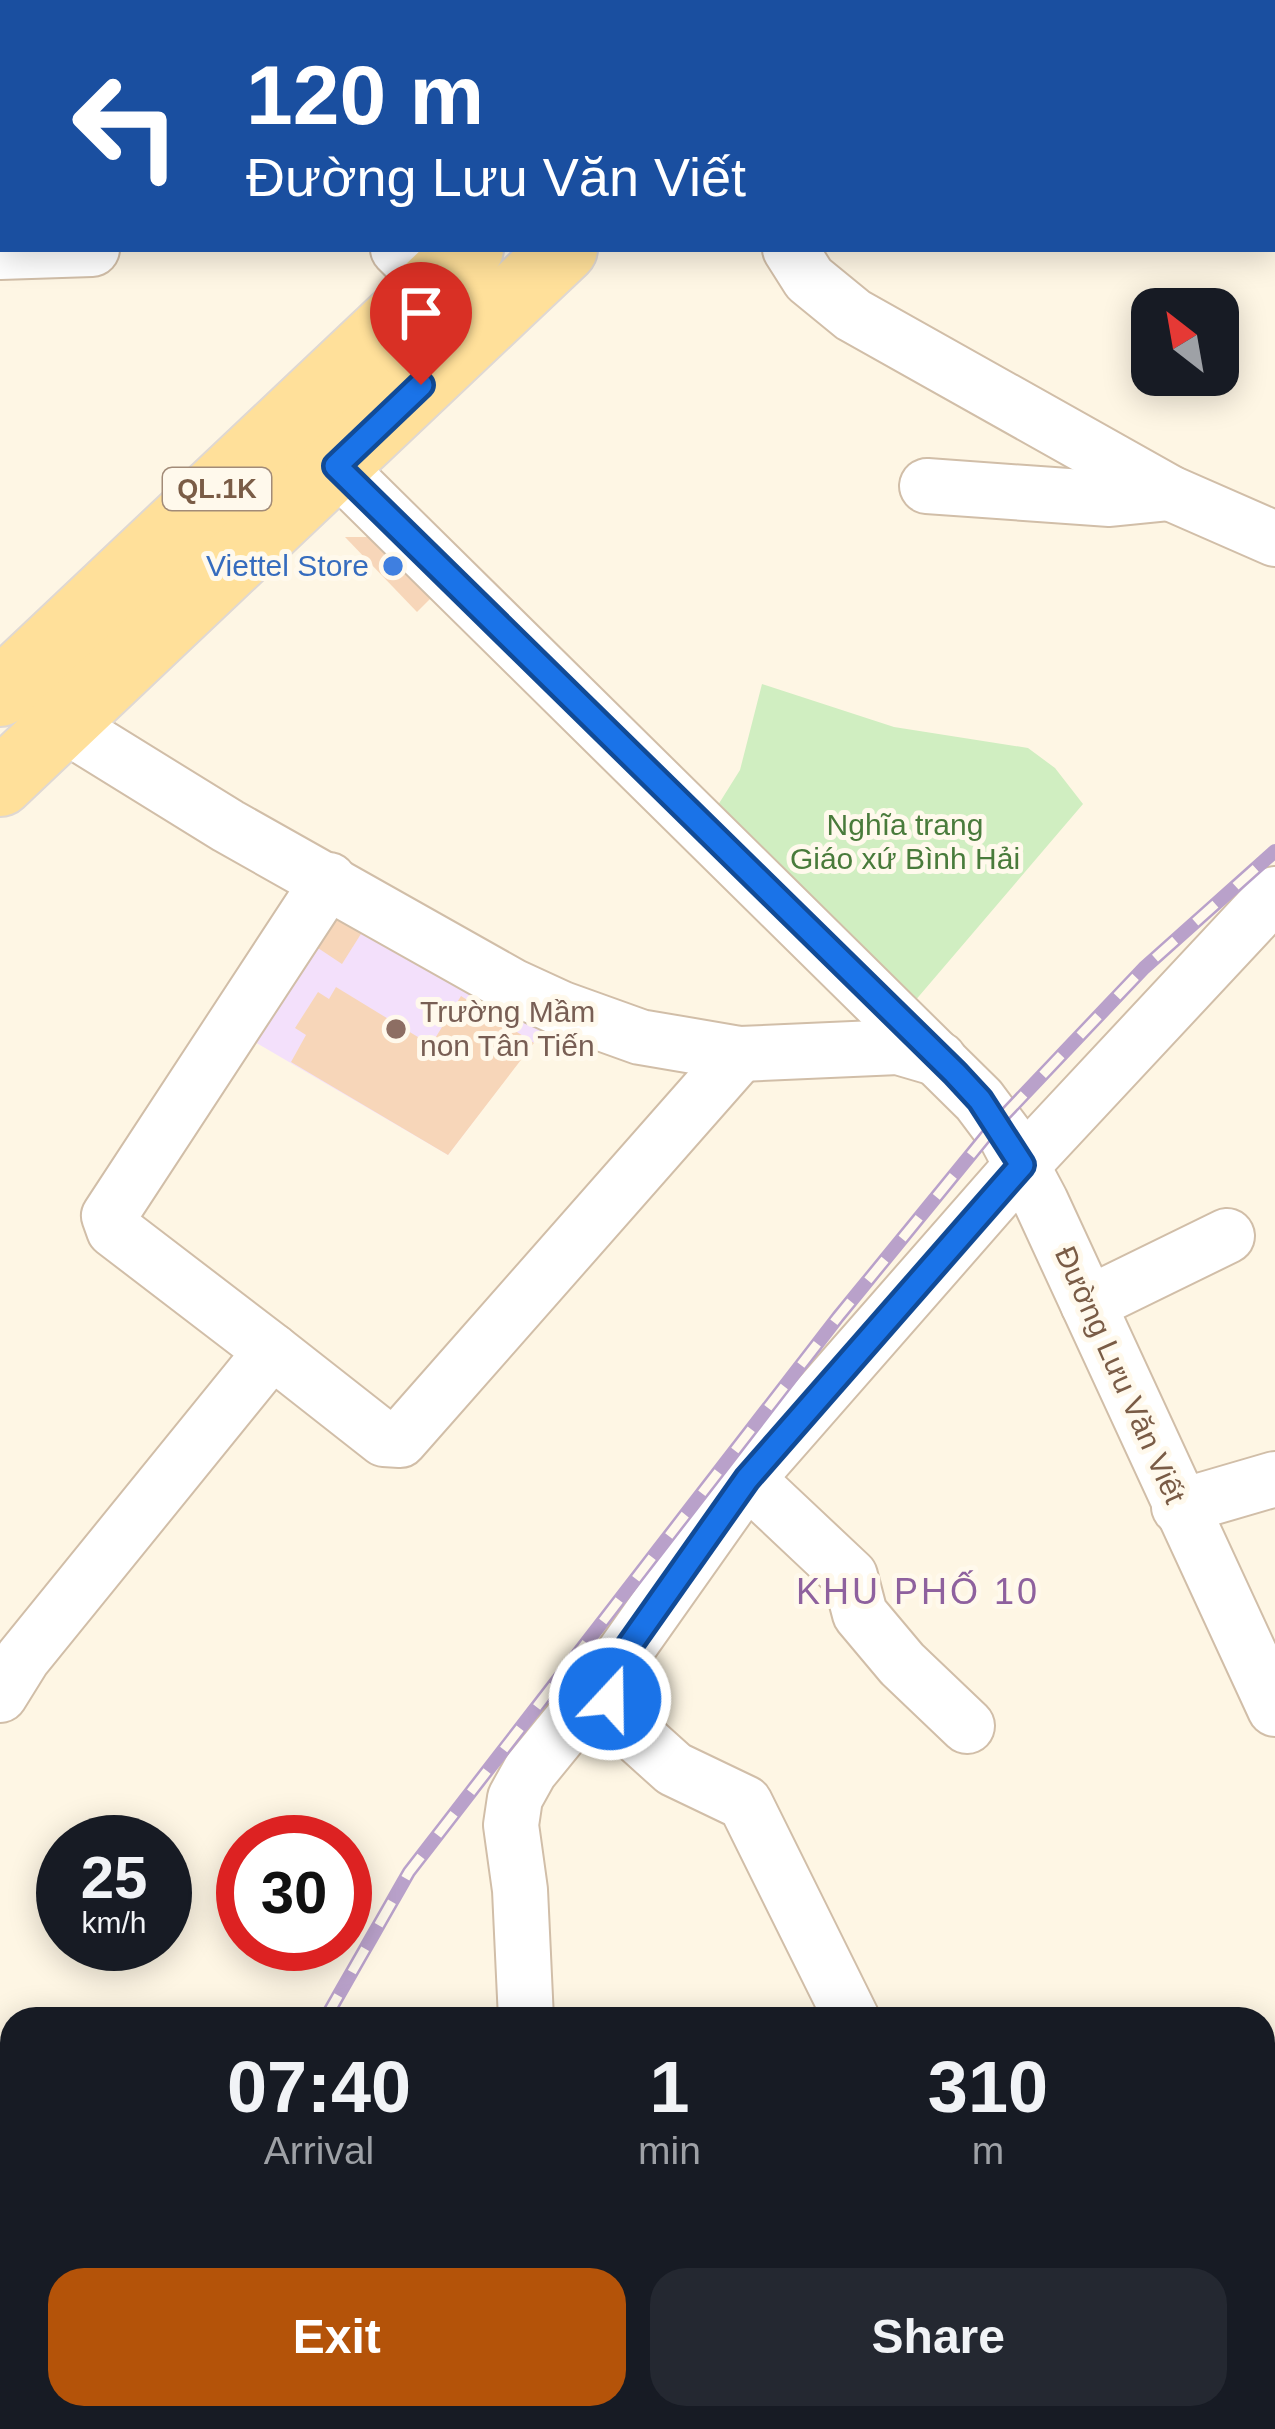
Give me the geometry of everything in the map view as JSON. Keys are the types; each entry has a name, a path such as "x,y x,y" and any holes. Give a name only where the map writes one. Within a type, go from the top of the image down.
{"main road":[{"name":"QL.1K","path":"0,783 562,252"},
{"name":"QL.1K","path":"0,693 290,418 434,261"},
{"path":"434,261 478,331"},
{"path":"290,418 336,466"}],"street":[{"path":"792,252 809,279 853,316 1170,493 1275,539"},
{"name":"Đường Lưu Văn Viết","path":"336,466 918,1053 980,1100 1022,1165 1275,1708"},
{"path":"927,486 1110,499 1170,493"},
{"path":"63,724 228,826 562,1010 640,1037 740,1054 918,1053"},
{"path":"329,880 109,1216 114,1230 385,1439 400,1440 740,1054"},
{"path":"525,2007 520,1890 511,1826 515,1798 530,1771 610,1673 747,1479 1022,1165 1275,894"},
{"path":"1088,1304 1227,1236"},
{"path":"8,1663 272,1351"},
{"path":"747,1479 850,1576 860,1614 967,1726"},
{"path":"1180,1508 1275,1479"},
{"path":"610,1673 610,1699 624,1724 674,1768 746,1804 846,2007"}],"shaded area":[{"name":"Trường Mầm non Tân Tiến","path":"333,899 549,1022 448,1155 243,1035"}],"green space":[{"name":"Nghĩa trang Giáo xứ Bình Hải","path":"762,684 894,727 1028,748 1055,768 1083,804 914,1002 713,813 740,770"}],"building":[{"name":"Viettel Store","path":"345,537 380,537 437,592 417,612"},
{"path":"333,899 371,918 342,964 306,940"},
{"path":"336,987 431,1045 461,996 534,1043 448,1155 291,1062 306,1035 295,1028 318,992 329,999"}],"railway":[{"path":"332,2007 409,1872 838,1317 995,1125 1144,968 1275,851"}],"place":[{"name":"Viettel Store","path":"393,566"},
{"name":"Trường Mầm non Tân Tiến","path":"396,1029"}],"district":[{"name":"KHU PHỐ 10","path":"918,1591"}],"route":[{"path":"421,385 336,466 955,1073 980,1100 1022,1165 747,1479 610,1673 610,1699"}]}
